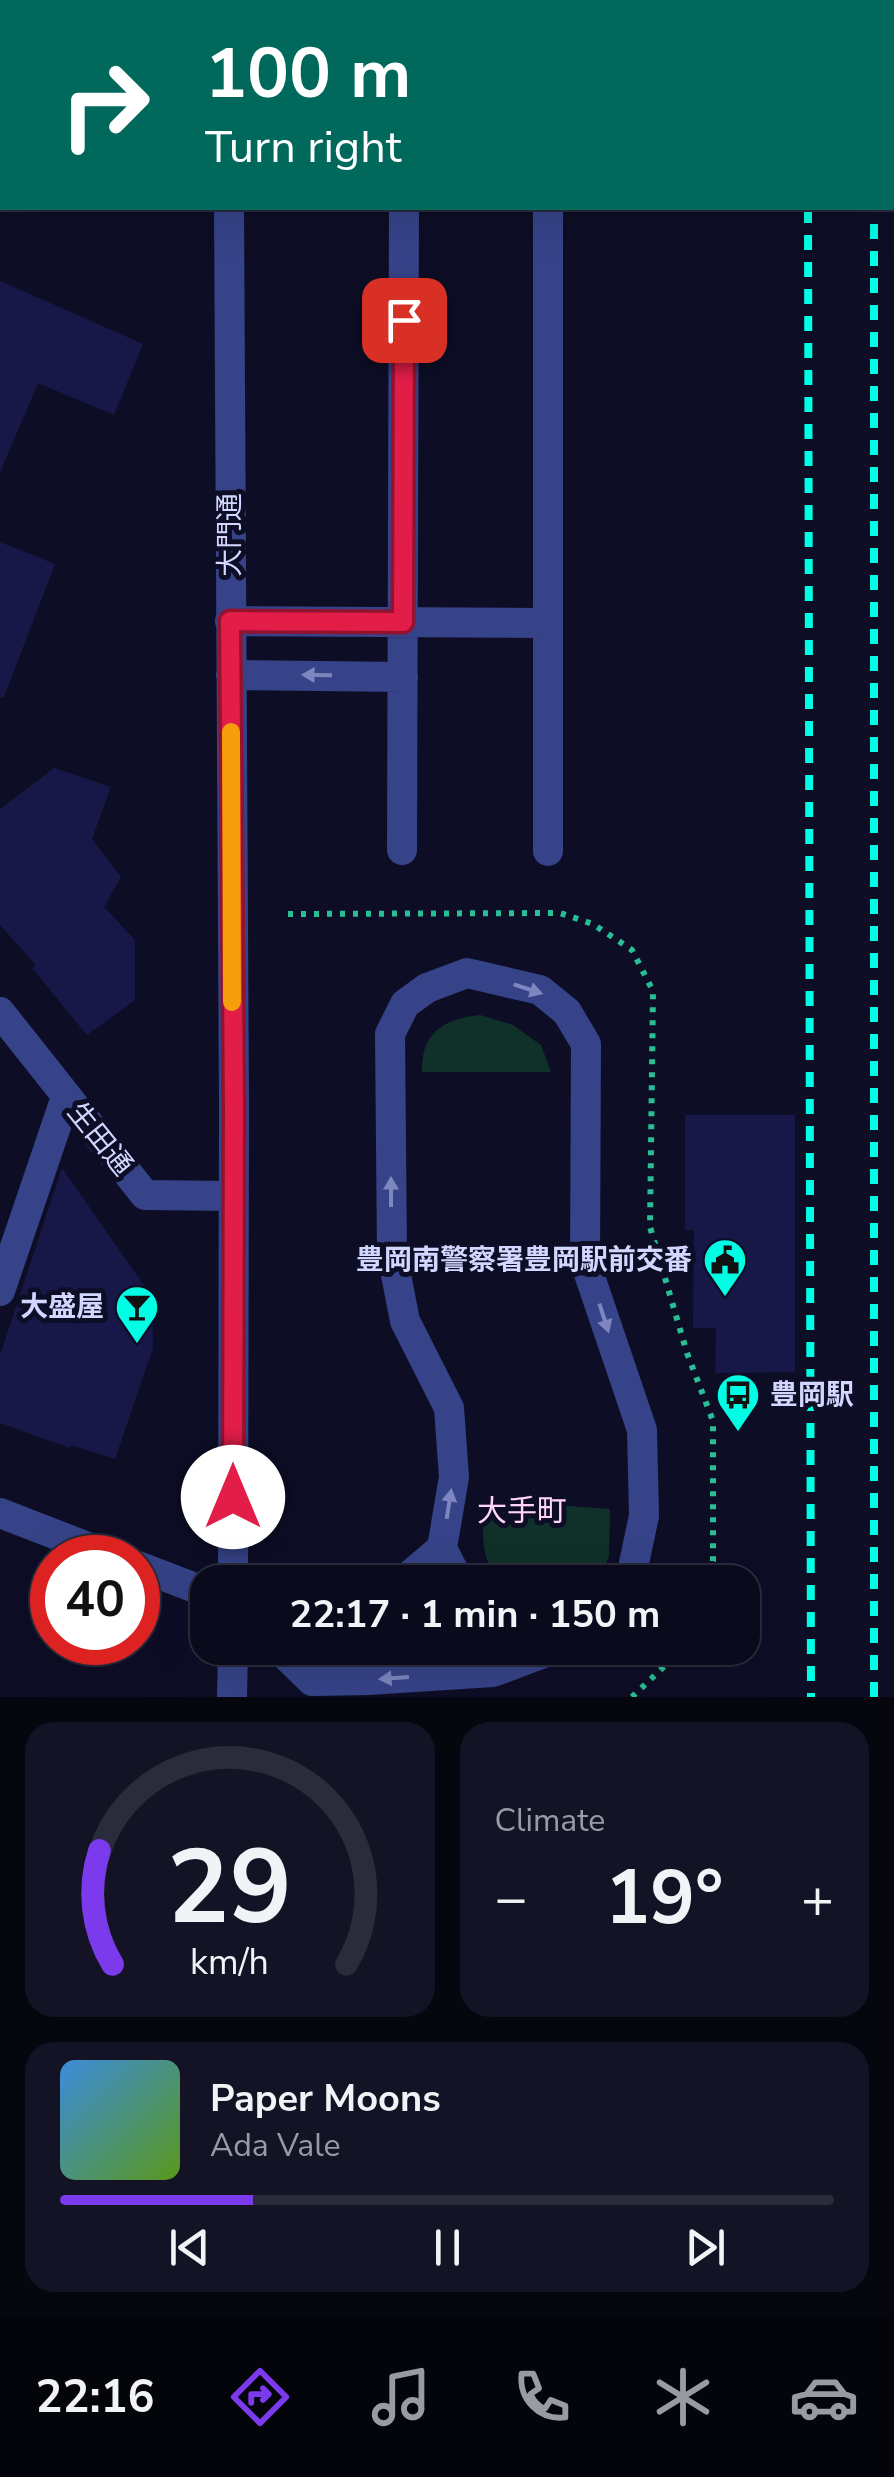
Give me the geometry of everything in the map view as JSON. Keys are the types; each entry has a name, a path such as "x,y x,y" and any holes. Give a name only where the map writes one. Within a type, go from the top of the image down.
{"street":[{"name":"大門通","path":"229,210 233,1565"},
{"path":"402,850 404,210"},
{"path":"548,210 548,852"},
{"path":"230,621 548,623"},
{"path":"231,675 403,677"},
{"path":"450,1565 442,1548 454,1477 449,1408 404,1320 392,1254 390,1034 405,1004 427,988 467,973 540,990 567,1012 586,1044 585,1262 642,1430 644,1516 634,1565"},
{"name":"生田通","path":"0,1012 145,1195 234,1196"},
{"path":"0,1291 66,1097"},
{"path":"0,1512 58,1535"},
{"path":"422,1565 442,1548"},
{"path":"160,1574 190,1586"},
{"path":"232,1697 233,1665"},
{"path":"296,1665 312,1681 493,1672 510,1665"}],"path":[{"path":"632,1697 666,1665"}],"green space":[{"path":"480,1015 513,1025 541,1045 551,1072 422,1072 426,1047 437,1030 456,1020"},
{"path":"484,1500 610,1509 609,1557 605,1565 489,1565 483,1533"}],"building":[{"path":"0,281 143,344 114,415 38,383 0,472"},
{"path":"0,542 55,564 4,697 0,697"},
{"path":"54,768 111,787 92,839 121,877 104,907 135,940 135,1000 87,1035 32,968 36,965 0,925 0,809"},
{"path":"685,1115 795,1115 795,1372 715,1373 716,1328 693,1328 694,1230 685,1230"},
{"path":"62,1168 152,1297 153,1348 115,1459 0,1423 0,1355"}],"railway":[{"path":"808,210 811,1697"},
{"path":"874,210 874,1697"}],"slow traffic":[{"path":"231,732 232,1002"}],"place":[{"name":"豊岡南警察署豊岡駅前交番","path":"725,1298"},
{"name":"大盛屋","path":"137,1345"},
{"name":"豊岡駅","path":"738,1433"}],"district":[{"name":"大手町","path":"522,1511"}],"route":[{"path":"233,1497 230,621 403,622 404,320"}]}
